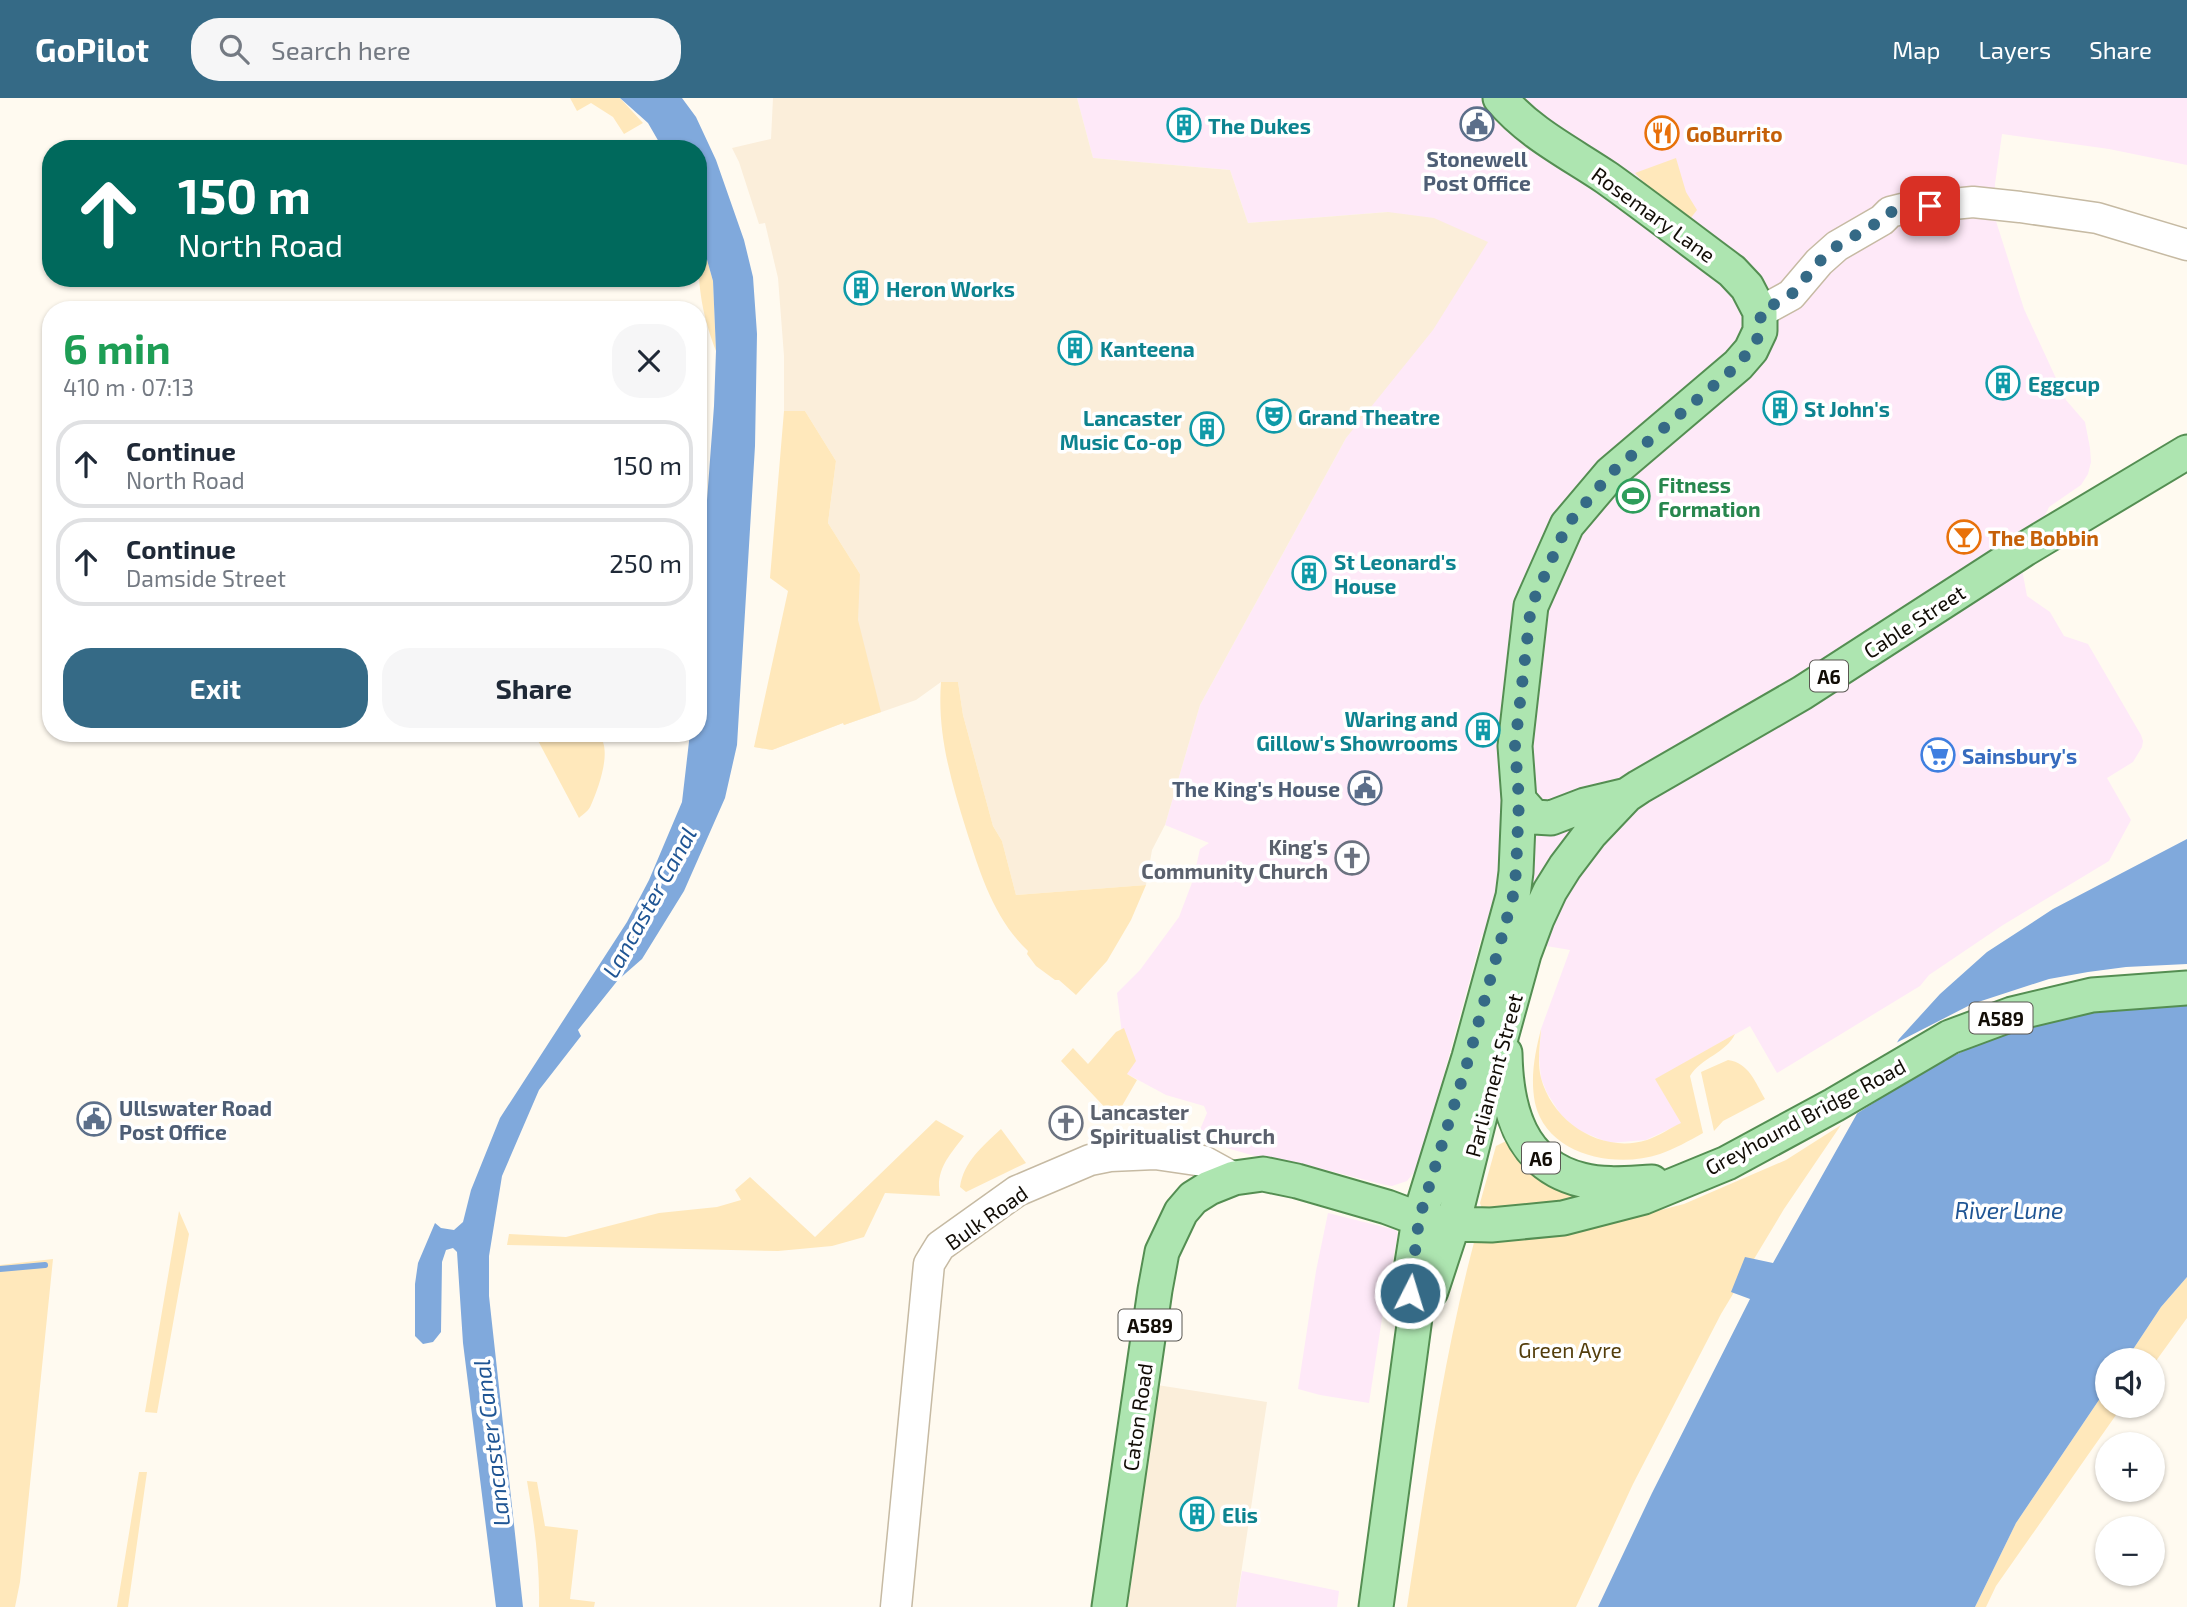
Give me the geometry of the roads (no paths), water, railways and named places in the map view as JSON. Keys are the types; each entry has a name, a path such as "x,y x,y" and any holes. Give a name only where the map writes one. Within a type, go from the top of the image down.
{"main road":[{"name":"Rosemary Lane","path":"1500,98 1512,113 1534,130 1608,179 1732,271 1747,287 1760,312"},
{"name":"A6","path":"1627,795 1585,805 1551,818 1534,817 1519,800 1515,746 1531,606 1567,525 1611,473 1738,365 1757,340 1760,312"},
{"name":"Cable Street","path":"1580,847 1627,795 1802,693 2025,549 2187,452"},
{"name":"Parliament Street","path":"1417,1308 1410,1293 1410,1276 1419,1219 1469,1057 1510,907 1516,872 1519,800"},
{"name":"Parliament Street","path":"1376,1607 1417,1308 1431,1291 1453,1224 1505,1024 1537,919 1550,891 1580,847"},
{"name":"Greyhound Bridge Road","path":"1419,1219 1453,1224 1491,1225 1563,1218 1644,1197 1727,1163 1834,1105 1950,1037 2012,1014 2092,995 2187,988"},
{"name":"A6","path":"1505,1024 1506,1081 1510,1107 1518,1131 1546,1163 1563,1174 1603,1183 1679,1181"},
{"name":"A589","path":"1234,1178 1263,1174 1297,1181 1419,1219"},
{"name":"Caton Road","path":"1110,1607 1155,1290 1163,1252 1181,1212 1193,1198 1234,1178"}],"street":[{"path":"1760,312 1791,295 1819,262 1837,246 1891,212 1973,202 2020,206 2097,218 2187,245"},
{"name":"Bulk Road","path":"896,1607 929,1264 940,1247 1017,1191 1073,1166 1110,1156 1155,1154 1203,1161 1234,1178"}],"water":[{"path":"620,98 682,98 696,117 707,140 658,140 648,123"},
{"name":"Lancaster Canal","path":"707,141 744,240 753,277 757,334 755,446 737,745 725,798 684,891 642,959 618,980 578,1030 581,1036 539,1090 502,1176 489,1256 489,1296 523,1607 496,1607 463,1343 457,1252 453,1248 446,1250 442,1262 441,1332 433,1342 423,1344 415,1336 415,1284 418,1263 435,1223 441,1228 454,1230 463,1222 471,1190 500,1118 627,922 649,880 682,802 689,742 707,742 707,500 716,351 713,281 707,260"},
{"name":"River Lune","path":"2187,839 2187,1277 2161,1307 2134,1348 2095,1348 2095,1406 2016,1523 1975,1607 1598,1607 1750,1299 1731,1292 1745,1257 1773,1263 1899,1039 1940,994 1987,952 2053,909"}],"waterway":[{"path":"0,1269 45,1265"}],"place":[{"name":"Stonewell Post Office","path":"1477,124"},
{"name":"The Dukes","path":"1184,125"},
{"name":"GoBurrito","path":"1662,133"},
{"name":"Heron Works","path":"861,288"},
{"name":"Kanteena","path":"1075,348"},
{"name":"Eggcup","path":"2003,383"},
{"name":"St John's","path":"1780,408"},
{"name":"Grand Theatre","path":"1274,416"},
{"name":"Lancaster Music Co-op","path":"1207,429"},
{"name":"Fitness Formation","path":"1633,496"},
{"name":"The Bobbin","path":"1964,537"},
{"name":"St Leonard's House","path":"1309,573"},
{"name":"Waring and Gillow's Showrooms","path":"1483,730"},
{"name":"Sainsbury's","path":"1938,755"},
{"name":"The King's House","path":"1365,788"},
{"name":"King's Community Church","path":"1352,858"},
{"name":"Ullswater Road Post Office","path":"94,1119"},
{"name":"Lancaster Spiritualist Church","path":"1066,1123"},
{"name":"Elis","path":"1197,1514"}],"park label":[{"name":"Green Ayre","path":"1570,1349"}]}
